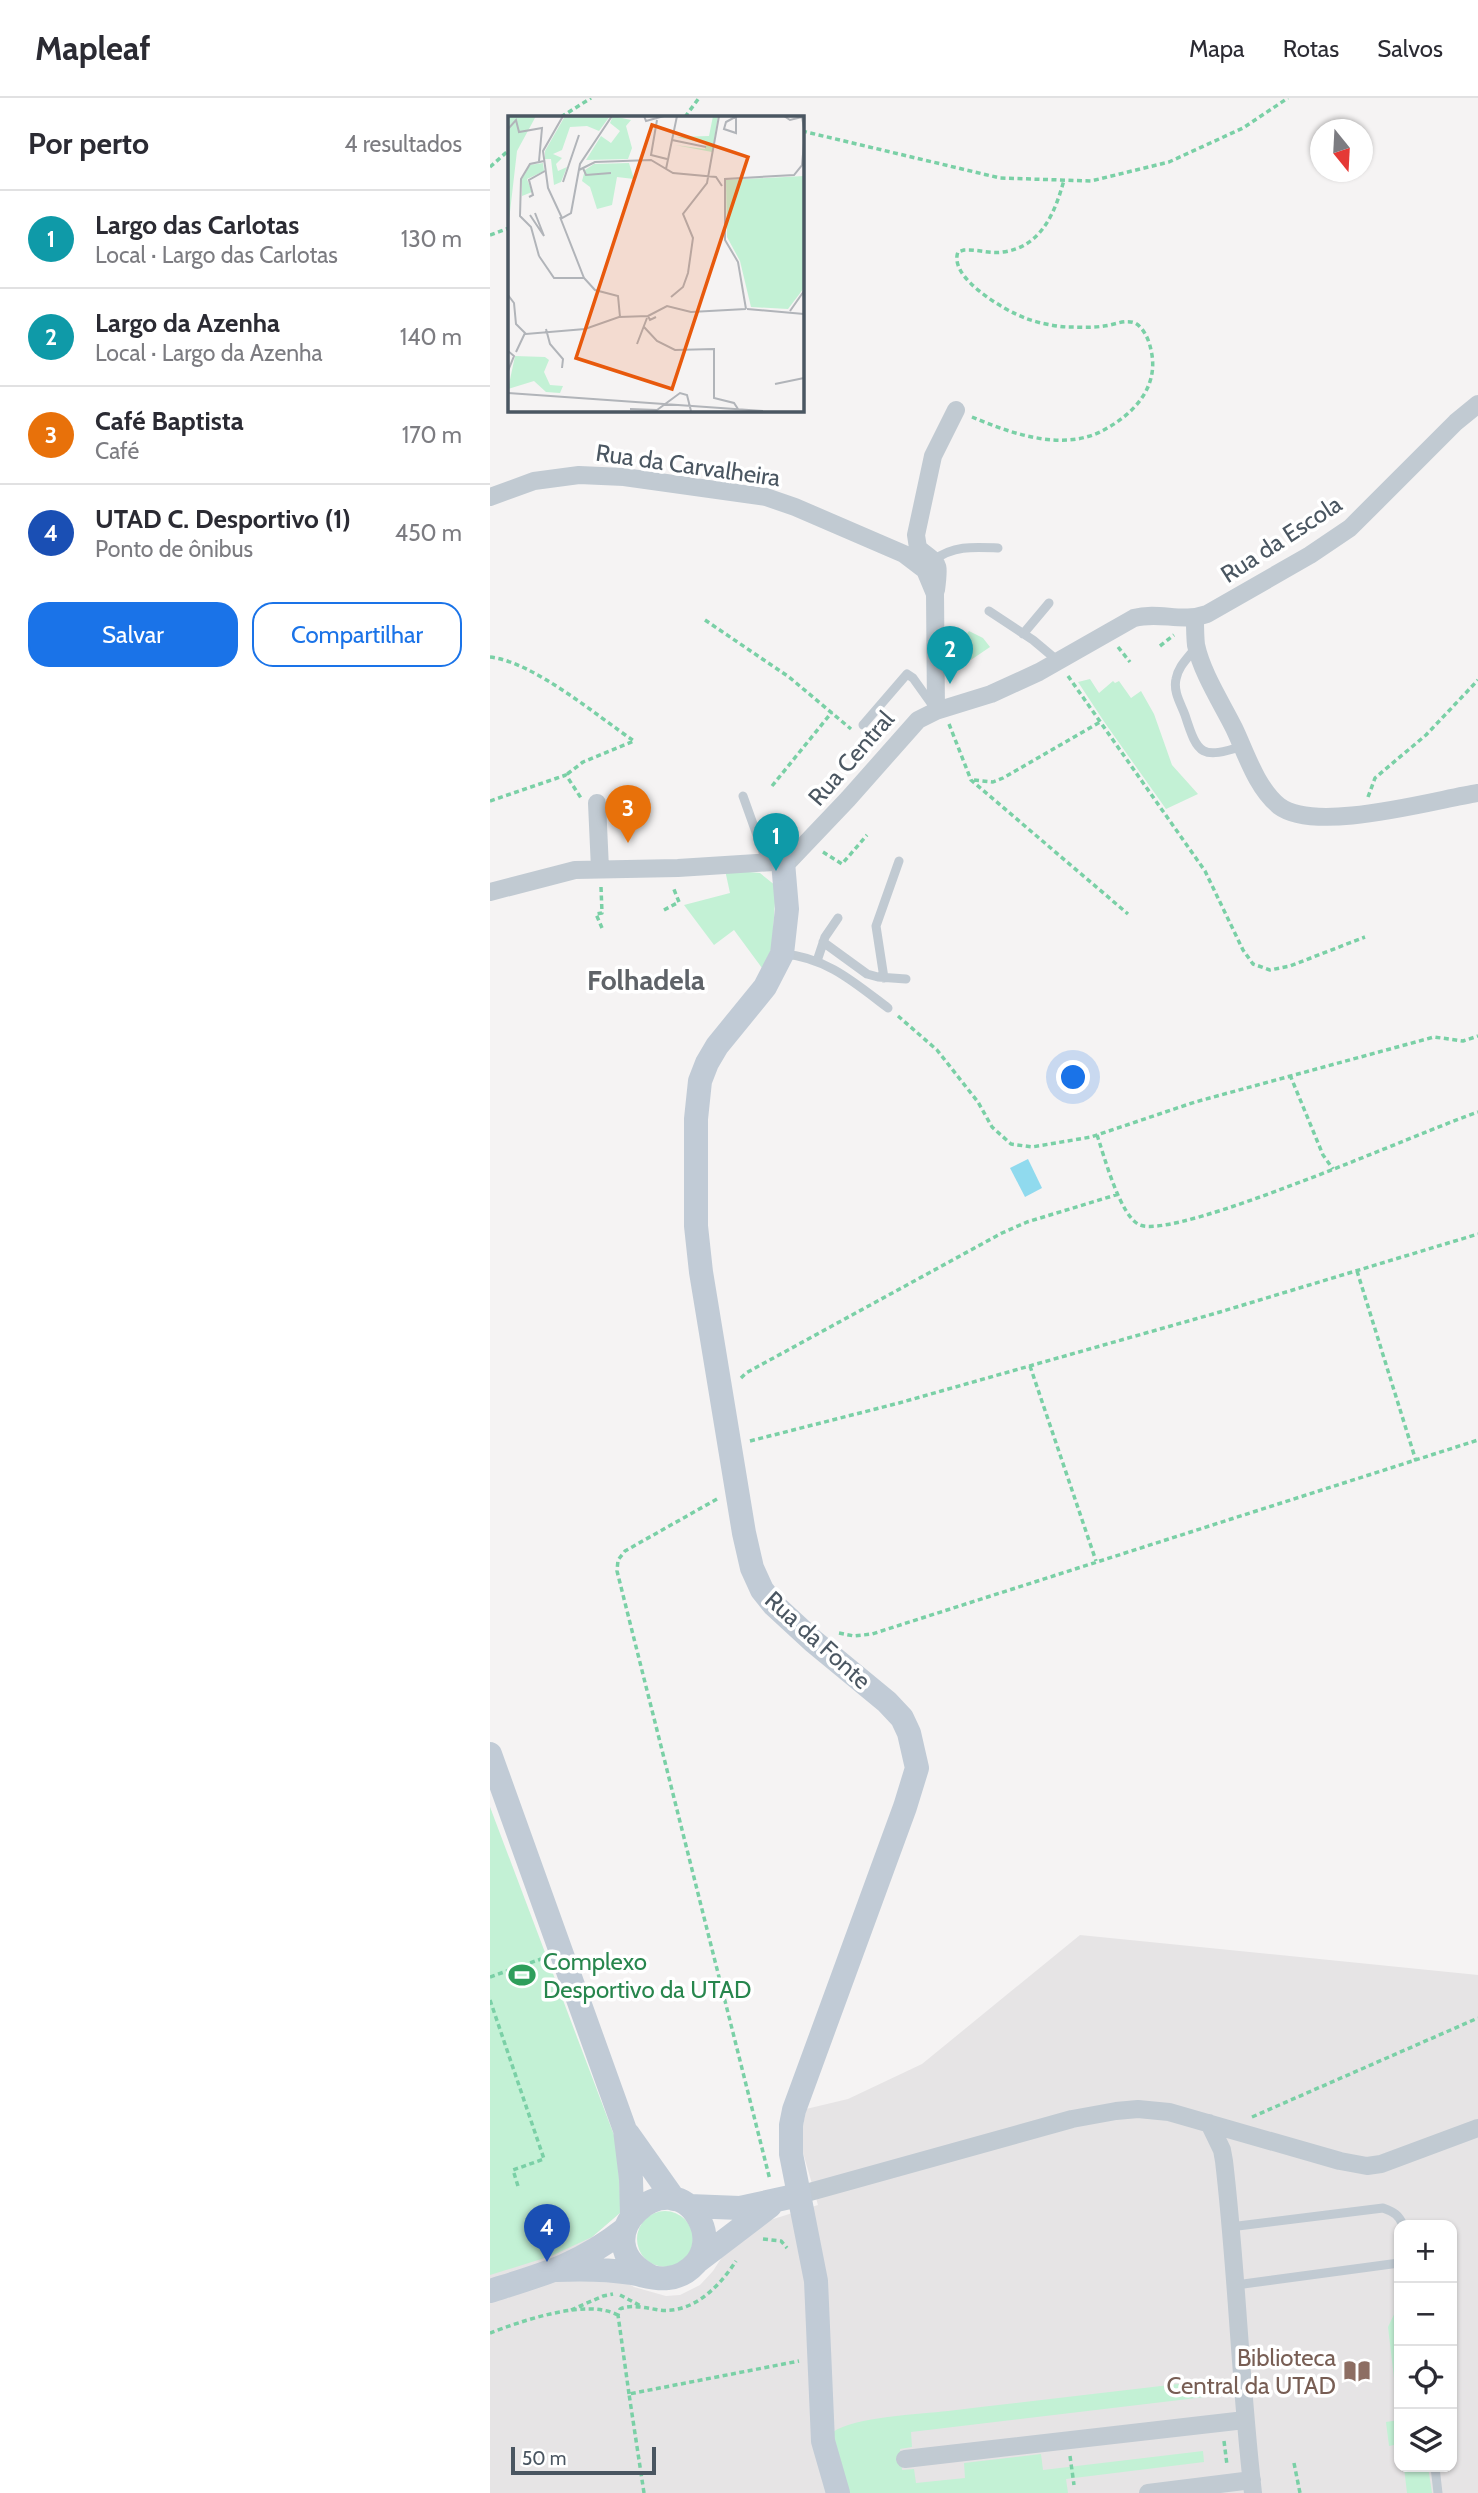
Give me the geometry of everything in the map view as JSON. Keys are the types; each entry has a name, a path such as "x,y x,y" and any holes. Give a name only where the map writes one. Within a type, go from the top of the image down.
{"street":[{"name":"Rua da Escola","path":"1195,618 1310,555 1350,528 1456,422 1478,404"},
{"path":"939,710 935,594 938,567 934,559 918,548 916,535 933,456 956,410"},
{"name":"Rua da Carvalheira","path":"490,497 534,481 579,475 624,477 766,497 795,507 912,559 925,570 935,594"},
{"name":"Rua Central","path":"775,863 793,858 923,716 991,694 1059,663 1121,624 1138,617 1195,618"},
{"path":"1195,618 1196,645 1210,680 1261,786 1280,806 1292,813 1338,816 1369,814 1397,811 1478,793"},
{"path":"597,803 600,869"},
{"path":"490,892 567,871 775,863 787,909 782,954"},
{"name":"Rua da Fonte","path":"782,954 765,987 712,1054 702,1072 698,1090 696,1145 698,1249 704,1302 752,1568 762,1590 813,1641 887,1702 902,1718 909,1733 917,1768 794,2110 790,2140 788,2199 816,2281 823,2441 838,2493"},
{"path":"490,1754 625,2130 631,2179 624,2241 632,2263 641,2272 652,2277"},
{"path":"490,2291 556,2270 598,2250 628,2222 640,2206 651,2200 734,2209 788,2199 1105,2112 1138,2109 1160,2111 1340,2161 1367,2166 1390,2162 1478,2127"},
{"path":"1148,2493 1229,2482 1252,2486 1236,2285 1218,2125"},
{"path":"625,2130 703,2226 703,2249 698,2261"},
{"path":"556,2270 608,2270 665,2279 678,2277 788,2199"},
{"path":"905,2459 1245,2420"}],"lane":[{"path":"934,559 961,547 998,548"},
{"path":"1023,634 1049,603"},
{"path":"989,611 1059,663"},
{"path":"1196,645 1181,665 1175,682 1196,746 1216,754 1243,746"},
{"path":"863,725 907,674 939,710"},
{"path":"744,796 775,863"},
{"path":"884,978 876,926 899,861"},
{"path":"817,961 823,943 838,918"},
{"path":"823,943 867,974 906,979"},
{"path":"782,954 817,961 841,972 888,1008"},
{"path":"1230,2227 1383,2208 1401,2220"},
{"path":"1236,2285 1394,2264"},
{"path":"1436,2472 1438,2493"}],"path":[{"path":"563,116 591,98"},
{"path":"686,116 699,98"},
{"path":"803,131 1000,178 1091,181 1169,162 1243,128 1288,98"},
{"path":"490,167 508,151"},
{"path":"956,410 993,426 1045,439 1071,440 1095,434 1116,424 1146,393 1153,377 1154,362 1151,345 1137,324 1129,321 1104,326 1064,327 1024,318 977,291 959,266 956,257 958,252 964,250 1002,252 1018,249 1031,242 1053,214 1064,180"},
{"path":"490,235 508,228"},
{"path":"705,620 789,677 853,730"},
{"path":"490,657 517,665 551,684 634,741 583,762 566,775 490,801"},
{"path":"1059,663 1205,871 1243,950 1253,964 1261,969 1280,969 1365,937"},
{"path":"1369,814 1368,794 1375,778 1426,735 1478,680"},
{"path":"939,710 971,780 1128,914"},
{"path":"772,786 832,712"},
{"path":"971,780 988,782 1003,778 1100,722"},
{"path":"566,775 598,822"},
{"path":"809,842 842,864 867,835"},
{"path":"600,869 602,913 596,914 602,928"},
{"path":"664,911 679,902 665,869"},
{"path":"888,1008 937,1050 978,1102 992,1127 1010,1144 1032,1147 1097,1135 1195,1102 1434,1037 1463,1041 1478,1036"},
{"path":"1290,1075 1322,1155 1333,1169"},
{"path":"1097,1135 1130,1217 1141,1225 1160,1225 1221,1211 1478,1112"},
{"path":"738,1381 746,1373 1002,1233 1119,1194"},
{"path":"744,1434 746,1442 769,1438 1030,1366 1478,1234"},
{"path":"1357,1271 1416,1461"},
{"path":"1030,1366 1096,1561"},
{"path":"831,1630 854,1636 872,1634 1478,1440"},
{"path":"737,1488 625,1551 618,1560 617,1571 788,2199"},
{"path":"490,1977 561,1951"},
{"path":"490,2000 544,2159 513,2170 519,2186"},
{"path":"1218,2125 1478,2018"},
{"path":"761,2239 781,2241 790,2257"},
{"path":"644,2493 618,2315 620,2309 627,2306 666,2311 693,2304 727,2275 741,2254"},
{"path":"567,2312 614,2294 626,2297 643,2308"},
{"path":"490,2333 517,2323 567,2312 591,2309 612,2311 618,2315"},
{"path":"629,2394 799,2361 799,2348"},
{"path":"1221,2423 1229,2482"},
{"path":"1294,2463 1300,2493"},
{"path":"1071,2468 1074,2485"}],"shaded area":[{"path":"490,1807 621,2212 592,2237 607,2277 619,2278 634,2287 666,2296 680,2295 700,2285 729,2246 767,2221 818,2205 800,2142 806,2109 848,2099 922,2064 1080,1935 1478,1975 1478,2493 490,2493"}],"green space":[{"path":"969,631 983,638 990,647 959,668 951,655"},
{"path":"1090,679 1099,693 1113,681 1119,681 1131,698 1141,691 1154,714 1172,765 1198,794 1166,809 1078,682"},
{"path":"725,870 760,873 776,886 772,948 762,968 734,930 714,945 684,905 730,893"},
{"name":"Complexo Desportivo da UTAD","path":"490,1807 617,2143 621,2212 592,2237 551,2256 490,2275"},
{"path":"665,2211 676,2213 685,2219 691,2228 691,2250 685,2259 676,2265 665,2267 654,2265 645,2259 639,2250 637,2239 639,2228 645,2219 654,2213"},
{"path":"1394,2314 1394,2378 1388,2327"},
{"path":"1204,2381 1205,2397 911,2432 912,2447 900,2449 902,2470 914,2469 916,2483 965,2478 964,2463 1041,2454 1043,2470 1203,2451 1204,2462 1066,2479 1068,2493 847,2493 833,2432 856,2423 888,2417"},
{"path":"1394,2421 1394,2445 1389,2446 1386,2422"},
{"path":"1405,2472 1429,2472 1432,2493 1407,2493"}],"water":[{"path":"1028,1159 1042,1188 1025,1197 1010,1168"}],"place":[{"name":"Largo da Azenha","path":"950,684"},
{"name":"Café Baptista","path":"628,843"},
{"name":"Largo das Carlotas","path":"776,871"},
{"name":"Complexo Desportivo da UTAD","path":"522,1975"},
{"name":"UTAD C. Desportivo (1)","path":"547,2262"},
{"name":"Biblioteca Central da UTAD","path":"1357,2371"}],"district":[{"name":"Folhadela","path":"646,980"}]}
